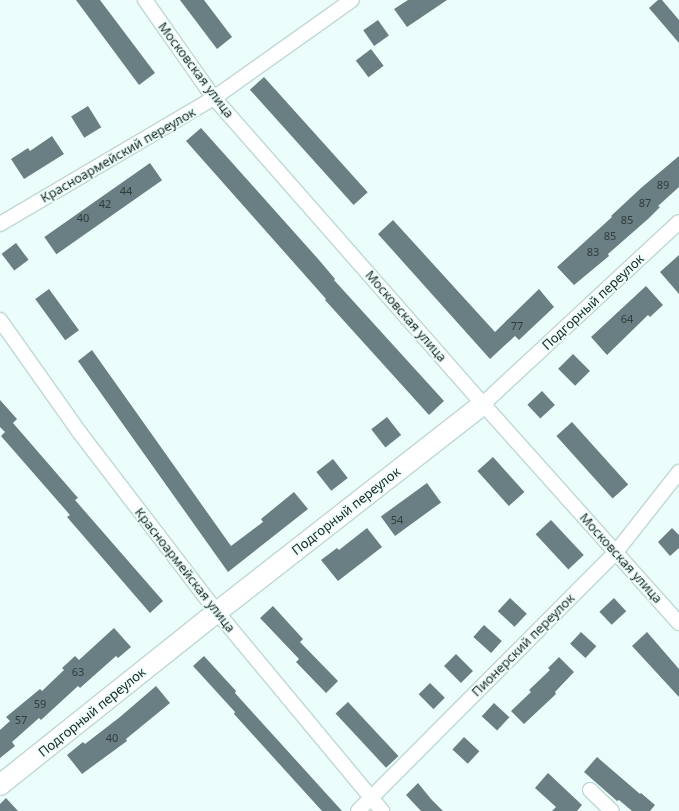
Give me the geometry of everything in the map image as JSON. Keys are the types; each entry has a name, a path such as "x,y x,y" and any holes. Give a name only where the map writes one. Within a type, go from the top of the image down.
{"main road":[{"name":"Подгорный переулок","path":"0,785 217,612 483,404"}],"street":[{"name":"Московская улица","path":"145,0 214,98 483,404 679,623"},
{"name":"Красноармейский переулок","path":"0,224 214,98 352,0"},
{"name":"Подгорный переулок","path":"483,404 679,222"},
{"name":"Красноармейская улица","path":"0,320 80,433 217,612 382,811"},
{"name":"Пионерский переулок","path":"358,811 616,552 679,472"},
{"path":"590,790 612,811"}],"building":[{"path":"76,0 100,0 155,73 139,85"},
{"path":"180,0 204,0 232,37 217,49"},
{"path":"408,0 447,0 407,27 394,9"},
{"path":"658,0 662,0 679,20 679,43 649,8"},
{"path":"378,20 389,36 374,46 363,30"},
{"path":"371,49 384,66 368,77 356,60"},
{"path":"264,77 368,192 354,205 250,90"},
{"path":"88,106 101,127 84,138 71,117"},
{"path":"201,128 319,260 335,279 334,280 444,401 429,415 325,300 326,299 186,141"},
{"path":"52,136 64,154 24,179 11,159 28,148 30,151"},
{"path":"679,156 679,187 658,206 660,207 648,219 608,254 609,256 574,285 557,267 612,217 611,216 641,188"},
{"path":"150,163 162,180 56,254 44,237"},
{"path":"393,220 495,332 539,289 554,307 519,340 515,336 490,359 378,234"},
{"path":"16,243 29,260 14,271 2,254"},
{"path":"679,255 679,294 660,272"},
{"path":"646,286 663,305 650,317 648,315 607,355 591,337"},
{"path":"49,289 79,330 65,340 35,299"},
{"path":"92,350 231,546 263,522 261,519 294,492 308,509 228,572 78,361"},
{"path":"573,354 590,371 575,386 558,369"},
{"path":"542,391 555,405 540,419 527,405"},
{"path":"0,400 17,419 13,423 78,498 75,500 163,601 150,613 67,517 70,515 1,436 5,432 0,427"},
{"path":"387,417 401,435 385,447 371,429"},
{"path":"572,422 628,484 613,498 556,436"},
{"path":"493,457 524,492 509,506 477,471"},
{"path":"333,459 348,478 331,491 316,472"},
{"path":"427,483 441,502 395,536 381,517"},
{"path":"551,520 584,555 568,569 536,534"},
{"path":"367,528 382,547 338,581 321,560 337,548 339,550"},
{"path":"672,528 679,535 679,548 670,556 658,542"},
{"path":"510,598 527,614 515,627 498,611"},
{"path":"614,598 626,611 612,625 599,612"},
{"path":"273,606 303,639 300,642 338,681 326,693 296,662 299,659 260,618"},
{"path":"484,625 502,641 491,653 473,637"},
{"path":"114,628 131,647 118,658 116,656 80,688 78,686 41,720 39,718 12,742 15,746 0,758 0,730 10,721 6,717 40,689 42,691 64,670 62,668 75,656 79,660"},
{"path":"581,632 596,646 585,658 570,644"},
{"path":"647,632 679,669 679,697 632,646"},
{"path":"456,654 473,671 461,683 444,666"},
{"path":"204,656 236,691 235,693 342,811 322,811 234,714 235,712 193,666"},
{"path":"559,657 574,672 555,692 556,694 524,724 511,711 531,692 529,690 550,670 548,668"},
{"path":"430,683 445,698 434,709 419,694"},
{"path":"156,686 170,703 126,739 127,741 82,774 67,755 83,742 85,744 120,717"},
{"path":"348,702 398,756 386,768 336,714"},
{"path":"494,703 509,717 497,730 482,716"},
{"path":"464,737 479,751 468,764 452,749"},
{"path":"597,757 655,805 650,811 632,811 619,800 617,801 584,772"},
{"path":"548,773 582,805 577,811 552,811 556,807 535,788"},
{"path":"418,783 443,811 421,811 406,795"},
{"path":"6,798 18,811 0,811 0,804"}]}
